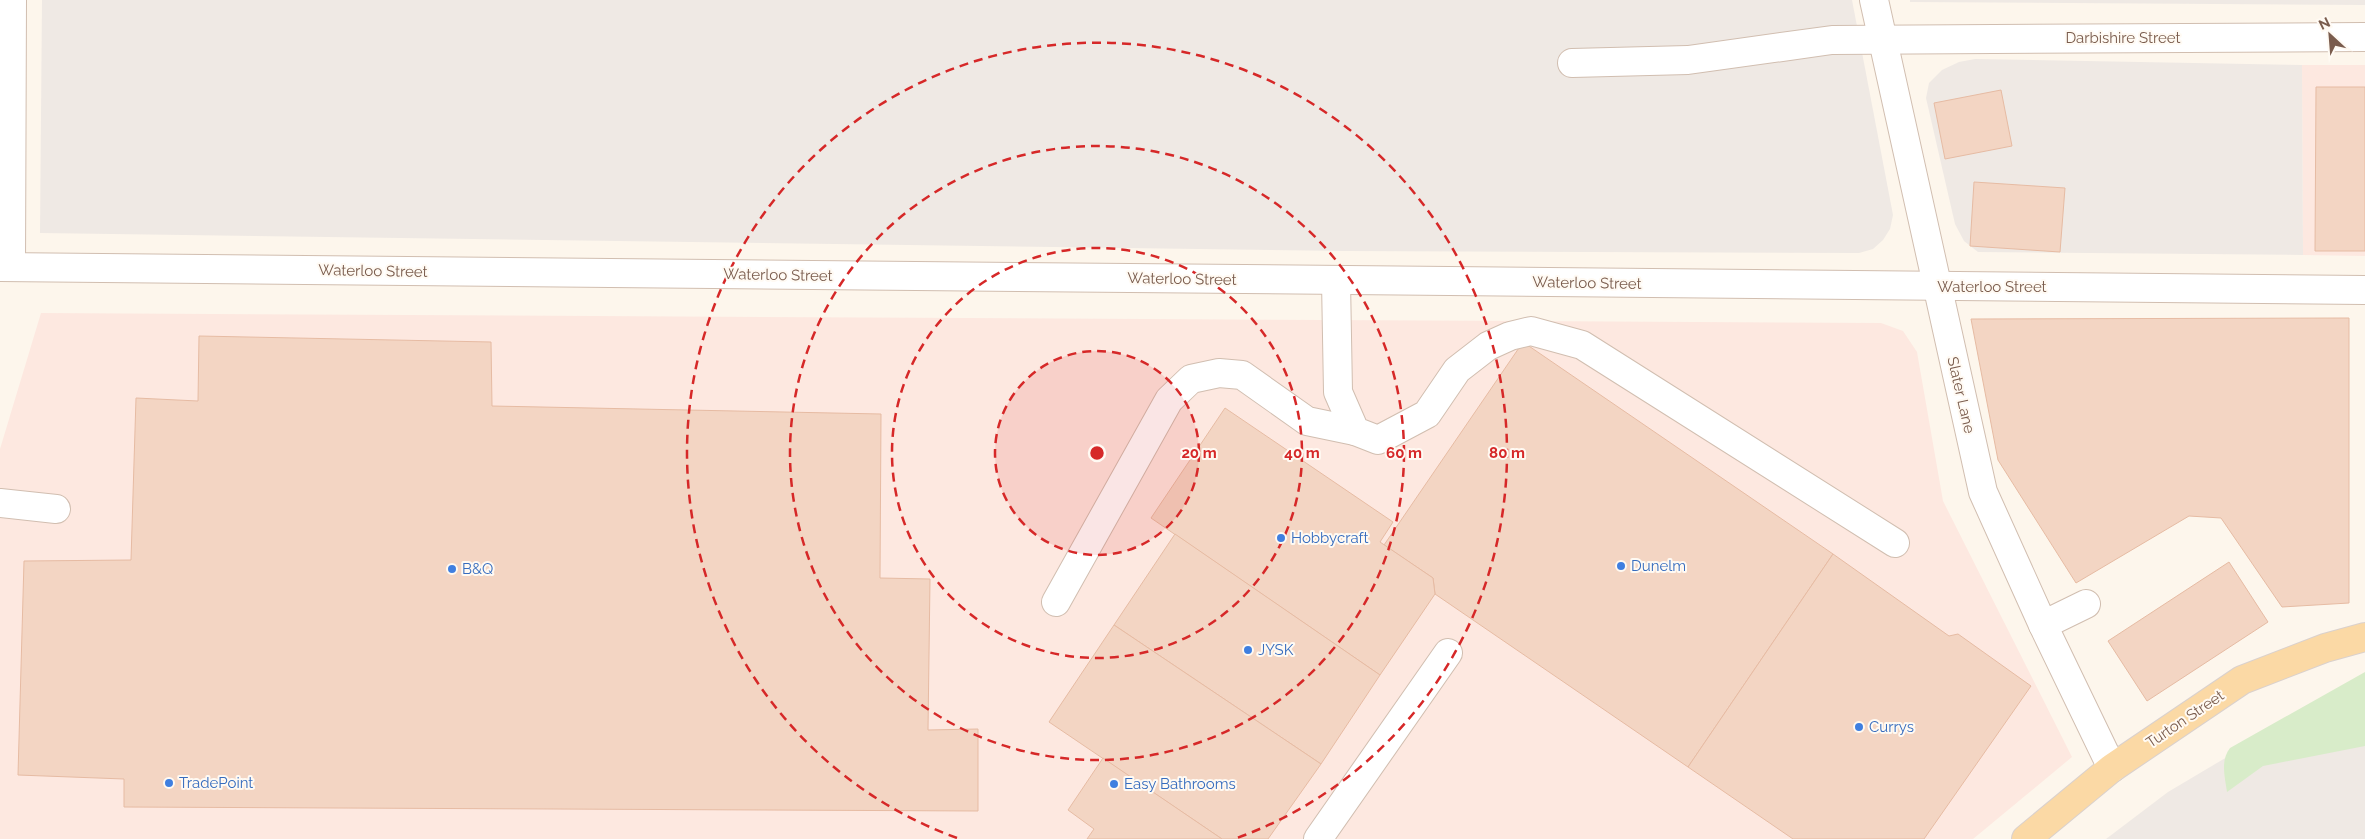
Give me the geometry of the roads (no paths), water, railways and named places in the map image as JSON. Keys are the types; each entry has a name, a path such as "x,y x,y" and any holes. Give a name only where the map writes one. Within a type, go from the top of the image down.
{"main road":[{"name":"Turton Street","path":"2026,839 2112,768 2242,680 2326,648 2365,637"}],"street":[{"path":"6,267 12,0"},
{"name":"Slater Lane","path":"1874,0 1936,287 1983,492 2043,625 2112,768"},
{"name":"Darbishire Street","path":"1572,63 1688,60 1822,41 1882,39 2365,37"},
{"name":"Waterloo Street","path":"6,267 2365,290"},
{"path":"1336,281 1338,392 1355,431"},
{"path":"1056,602 1169,400 1192,379 1220,372 1242,375 1307,420 1355,431 1378,440 1427,414 1457,370 1488,346 1510,336 1531,332 1582,345 1895,544"},
{"path":"0,503 56,508"},
{"path":"2043,625 2086,604"},
{"path":"1318,839 1448,653"}],"place":[{"name":"Hobbycraft","path":"1281,538"},
{"name":"Dunelm","path":"1621,566"},
{"name":"B&Q","path":"452,569"},
{"name":"JYSK","path":"1248,650"},
{"name":"Currys","path":"1859,727"},
{"name":"TradePoint","path":"169,783"},
{"name":"Easy Bathrooms","path":"1114,784"}]}
